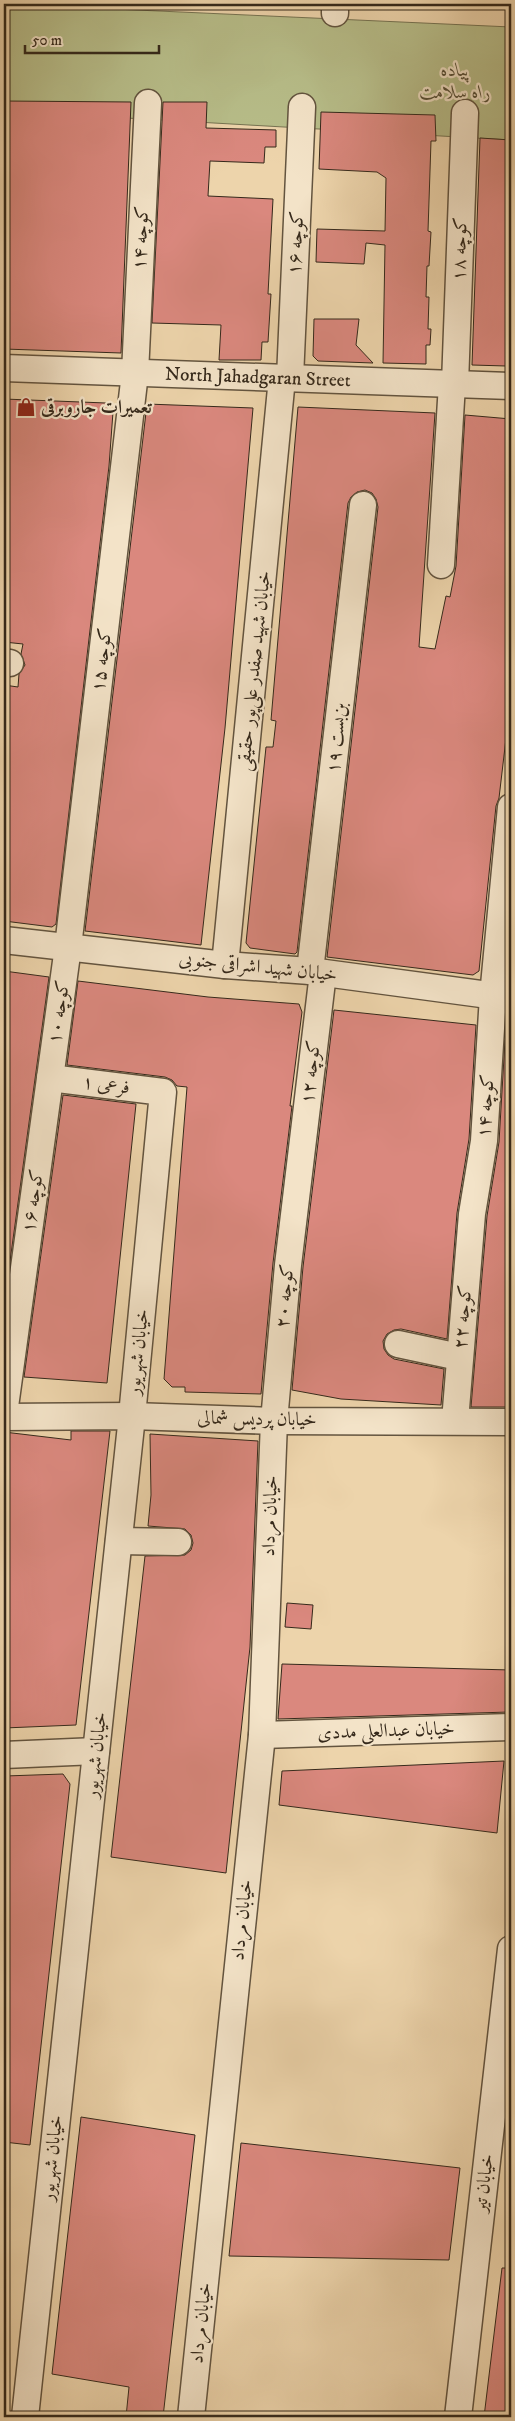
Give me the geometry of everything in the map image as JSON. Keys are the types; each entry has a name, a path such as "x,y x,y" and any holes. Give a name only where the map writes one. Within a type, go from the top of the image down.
{"street":[{"name":"کوچه ۱۴","path":"135,373 148,104"},
{"name":"کوچه ۱۶","path":"286,378 302,107"},
{"name":"کوچه ۱۸","path":"453,384 465,113"},
{"name":"North Jahadgaran Street","path":"4,368 511,386"},
{"name":"کوچه ۱۵","path":"68,947 135,373"},
{"name":"خیابان شهید صفدر علی‌پور حقیقی","path":"225,965 286,378"},
{"path":"441,565 453,384"},
{"name":"بن‌بست ۱۹","path":"316,972 363,505"},
{"name":"کوچه ۱۴","path":"472,1214 484,1141 502,997 511,807"},
{"name":"خیابان شهید اشراقی جنوبی","path":"4,940 225,965 316,972 502,997"},
{"name":"کوچه ۱۰","path":"50,1078 68,947"},
{"name":"کوچه ۱۲","path":"300,1171 316,972"},
{"name":"کوچه ۱۶","path":"4,1416 50,1078"},
{"name":"فرعی ۱","path":"50,1078 164,1092"},
{"name":"خیابان شهریور","path":"25,2417 119,1540 164,1092"},
{"name":"کوچه ۲۰","path":"274,1421 288,1265 300,1171"},
{"name":"کوچه ۲۲","path":"455,1420 472,1214"},
{"path":"398,1344 459,1357"},
{"name":"خیابان پردیس شمالی","path":"4,1416 132,1416 274,1421 455,1420 511,1422"},
{"name":"خیابان مرداد","path":"191,2417 262,1735 274,1421"},
{"path":"119,1540 178,1542"},
{"name":"خیابان عبدالعلی مددی","path":"262,1735 511,1727"},
{"path":"4,1755 96,1751"},
{"name":"خیابان تیر","path":"458,2417 511,1949"}],"green space":[{"name":"پیاده راه سلامت","path":"4,4 511,27 511,140 4,111"}],"building":[{"path":"4,101 131,102 121,353 4,349"},
{"path":"163,102 207,102 206,128 276,130 276,147 265,147 264,163 210,161 208,196 273,199 268,294 271,294 268,342 262,342 261,360 219,360 221,325 152,323"},
{"path":"321,112 435,115 436,141 431,141 428,231 431,232 426,297 429,297 428,329 431,329 430,345 426,345 426,364 383,363 385,245 366,243 364,264 316,262 317,229 385,231 386,178 377,172 319,169"},
{"path":"480,138 511,140 511,203 508,203 506,234 511,234 511,331 509,331 506,366 472,365"},
{"path":"314,319 359,319 356,345 373,363 318,361 313,356"},
{"path":"4,399 106,403 109,412 113,412 109,466 56,924 52,927 4,921 4,685 18,687 19,674 25,665 21,654 23,644 4,642"},
{"path":"147,404 253,408 225,728 201,945 85,931"},
{"path":"298,407 435,413 419,647 435,649 446,596 450,597 456,566 465,415 511,419 511,696 499,798 496,806 479,971 473,975 327,957 378,507 372,493 365,490 357,492 348,503 297,952 295,954 250,948 246,943 266,747 273,747 276,721 271,720"},
{"path":"4,971 49,977 4,1305"},
{"path":"78,981 208,997 299,1004 302,1012 273,1263 261,1394 185,1392 185,1387 172,1387 164,1379 187,1087 177,1086 172,1080 165,1077 67,1065"},
{"path":"334,1010 476,1025 469,1139 457,1213 447,1339 401,1329 387,1334 383,1341 384,1349 394,1359 444,1369 441,1405 341,1399 292,1390 303,1267"},
{"path":"505,1040 511,1040 511,1407 471,1407 487,1216 499,1142"},
{"path":"63,1095 136,1104 107,1383 24,1377"},
{"path":"71,1431 110,1431 76,1725 4,1728 4,1432 71,1440"},
{"path":"150,1434 258,1441 250,1647 226,1873 111,1857 145,1556 185,1555 191,1550 193,1543 191,1535 185,1529 148,1526 151,1495"},
{"path":"287,1603 313,1605 311,1629 285,1627"},
{"path":"282,1664 511,1670 509,1712 278,1719"},
{"path":"504,1761 497,1833 279,1805 282,1771"},
{"path":"63,1774 70,1784 30,2145 4,2142 5,1776"},
{"path":"81,2117 195,2135 163,2417 126,2417 129,2387 52,2374"},
{"path":"241,2143 460,2168 449,2260 229,2256"},
{"path":"502,2268 511,2268 511,2417 484,2417"}],"place":[{"name":"تعمیرات جاروبرقی","path":"26,407"}]}
